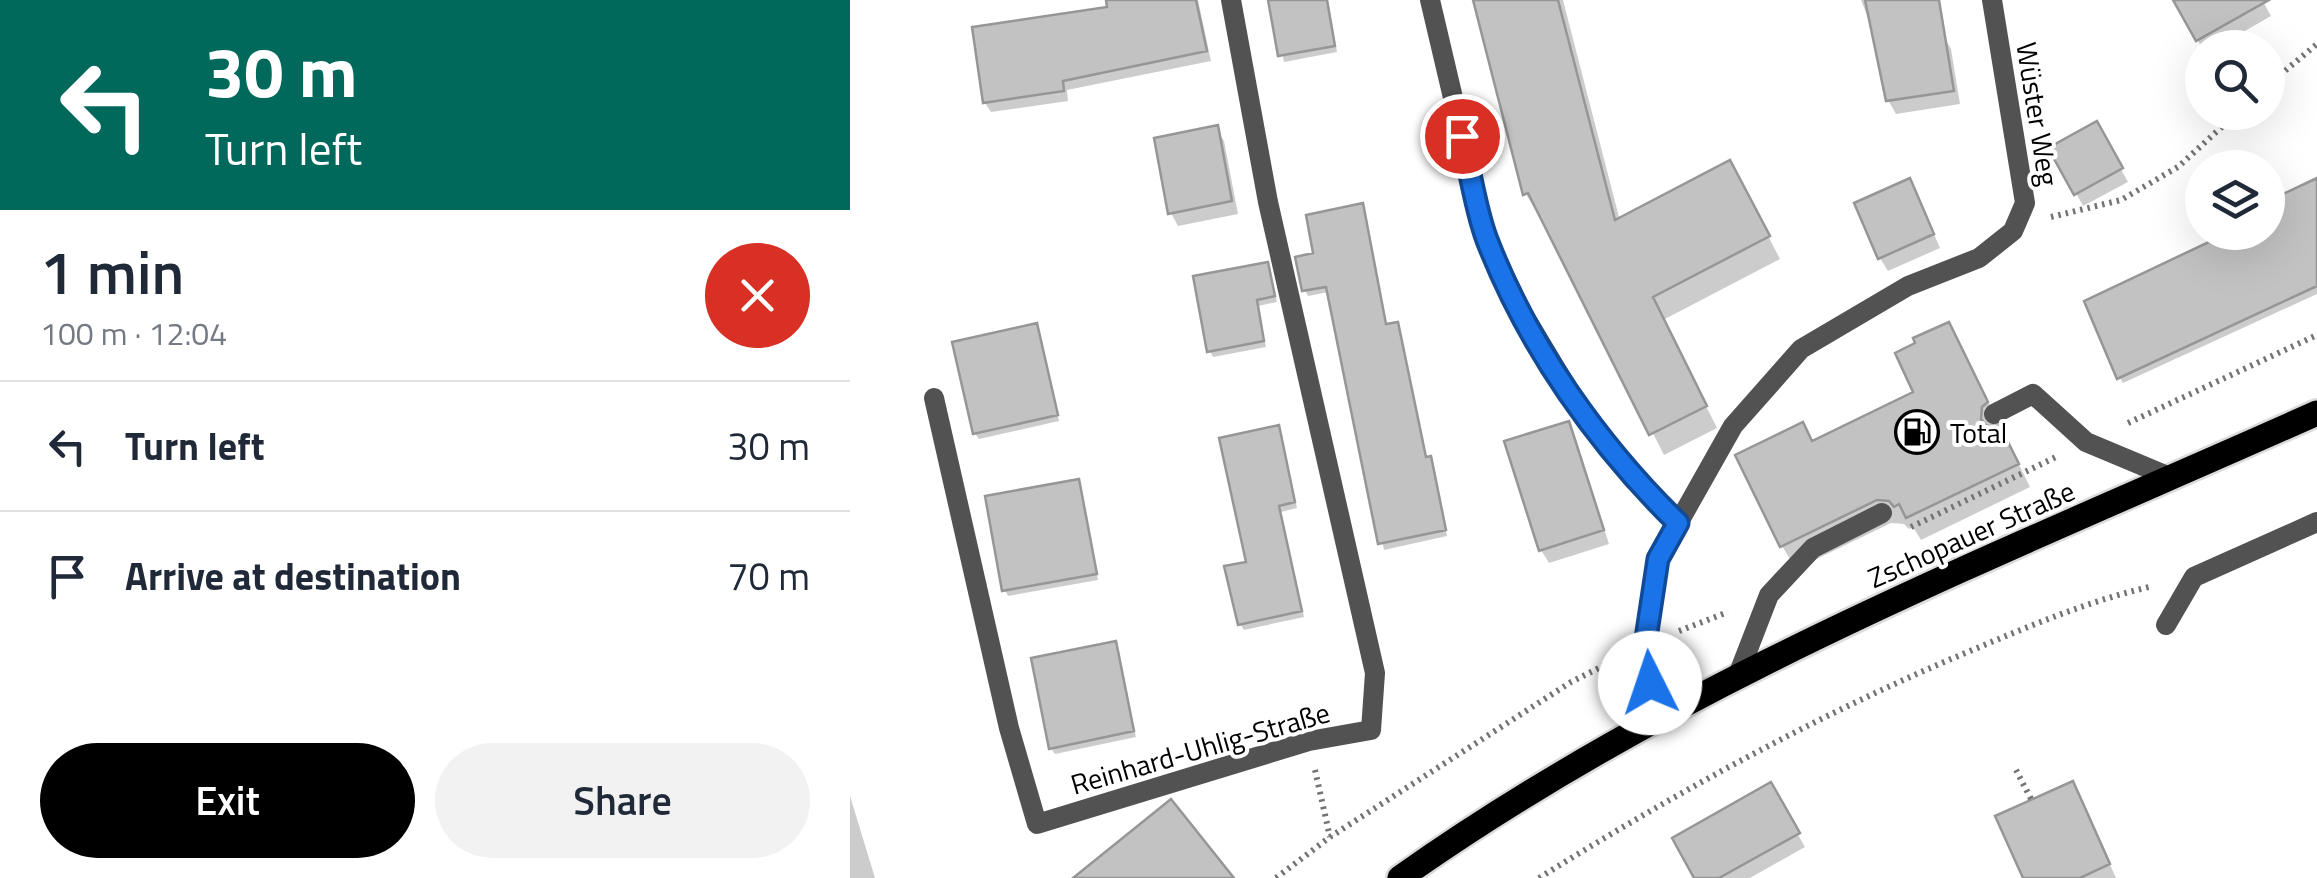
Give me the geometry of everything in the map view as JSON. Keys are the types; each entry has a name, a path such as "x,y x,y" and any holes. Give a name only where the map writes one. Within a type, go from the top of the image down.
{"main road":[{"name":"Zschopauer Straße","path":"1400,878 1519,800 1738,675 1878,607 2317,413"}],"street":[{"name":"Reinhard-Uhlig-Straße","path":"934,398 1036,824 1309,742 1371,730 1375,672 1268,202 1231,0"},
{"path":"1430,0 1486,238 1522,314 1577,404 1633,479 1678,523"},
{"name":"Wüster Weg","path":"1992,0 2026,203 2013,230"},
{"path":"1654,721 1645,645 1658,559 1733,426 1801,349 1908,286 1979,258 2013,230"},
{"path":"1994,414 2033,394 2086,442 2172,478"},
{"path":"1738,675 1769,595 1813,548 1882,513"},
{"path":"2166,625 2194,577 2317,522"}],"path":[{"path":"2285,71 2317,44"},
{"path":"2013,230 2121,200 2178,167 2218,130"},
{"path":"1539,878 1712,776 1895,682 2094,600 2194,577"},
{"path":"1309,742 1330,838"},
{"path":"2016,770 2031,800"}],"building":[{"path":"1106,0 1196,0 1207,51 1063,81 1064,91 983,103 972,27 1107,7"},
{"path":"1268,0 1327,0 1335,46 1278,56"},
{"path":"1473,0 1558,0 1615,220 1730,160 1770,236 1653,297 1707,406 1649,435 1528,193 1523,195"},
{"path":"1865,0 1939,0 1954,91 1886,101"},
{"path":"2173,0 2269,0 2216,30 2190,30"},
{"path":"2097,121 2123,168 2074,195 2048,148"},
{"path":"1218,125 1232,201 1168,214 1154,138"},
{"path":"1910,178 1934,234 1878,259 1854,203"},
{"path":"2317,178 2317,286 2117,379 2084,301 2192,250 2285,250 2285,193"},
{"path":"1363,203 1386,324 1398,322 1426,457 1431,456 1446,530 1378,544 1326,287 1302,291 1295,257 1313,253 1306,215"},
{"path":"1268,262 1275,296 1257,300 1264,341 1207,352 1193,276"},
{"name":"Total","path":"1949,322 1988,402 1982,407 1981,419 1987,426 2000,426 2019,464 1906,518 1899,504 1894,507 1889,501 1877,500 1780,547 1735,455 1803,422 1812,441 1913,392 1895,353 1915,343 1913,338"},
{"path":"1037,323 1058,415 973,434 952,342"},
{"path":"1569,421 1604,530 1539,551 1504,441"},
{"path":"1279,425 1295,502 1279,506 1302,611 1238,625 1224,566 1246,562 1219,438"},
{"path":"1079,479 1097,574 1002,591 985,496"},
{"path":"1116,641 1134,731 1049,749 1031,658"},
{"path":"2073,781 2110,864 2080,878 2023,878 1995,816"},
{"path":"1771,782 1800,833 1719,878 1694,878 1672,838"},
{"path":"1171,799 1234,878 1073,878"}],"place":[{"name":"Total","path":"1917,432"}],"route":[{"path":"1462,136 1486,238 1522,314 1577,404 1633,479 1678,523 1658,559 1645,645 1650,683"}]}
